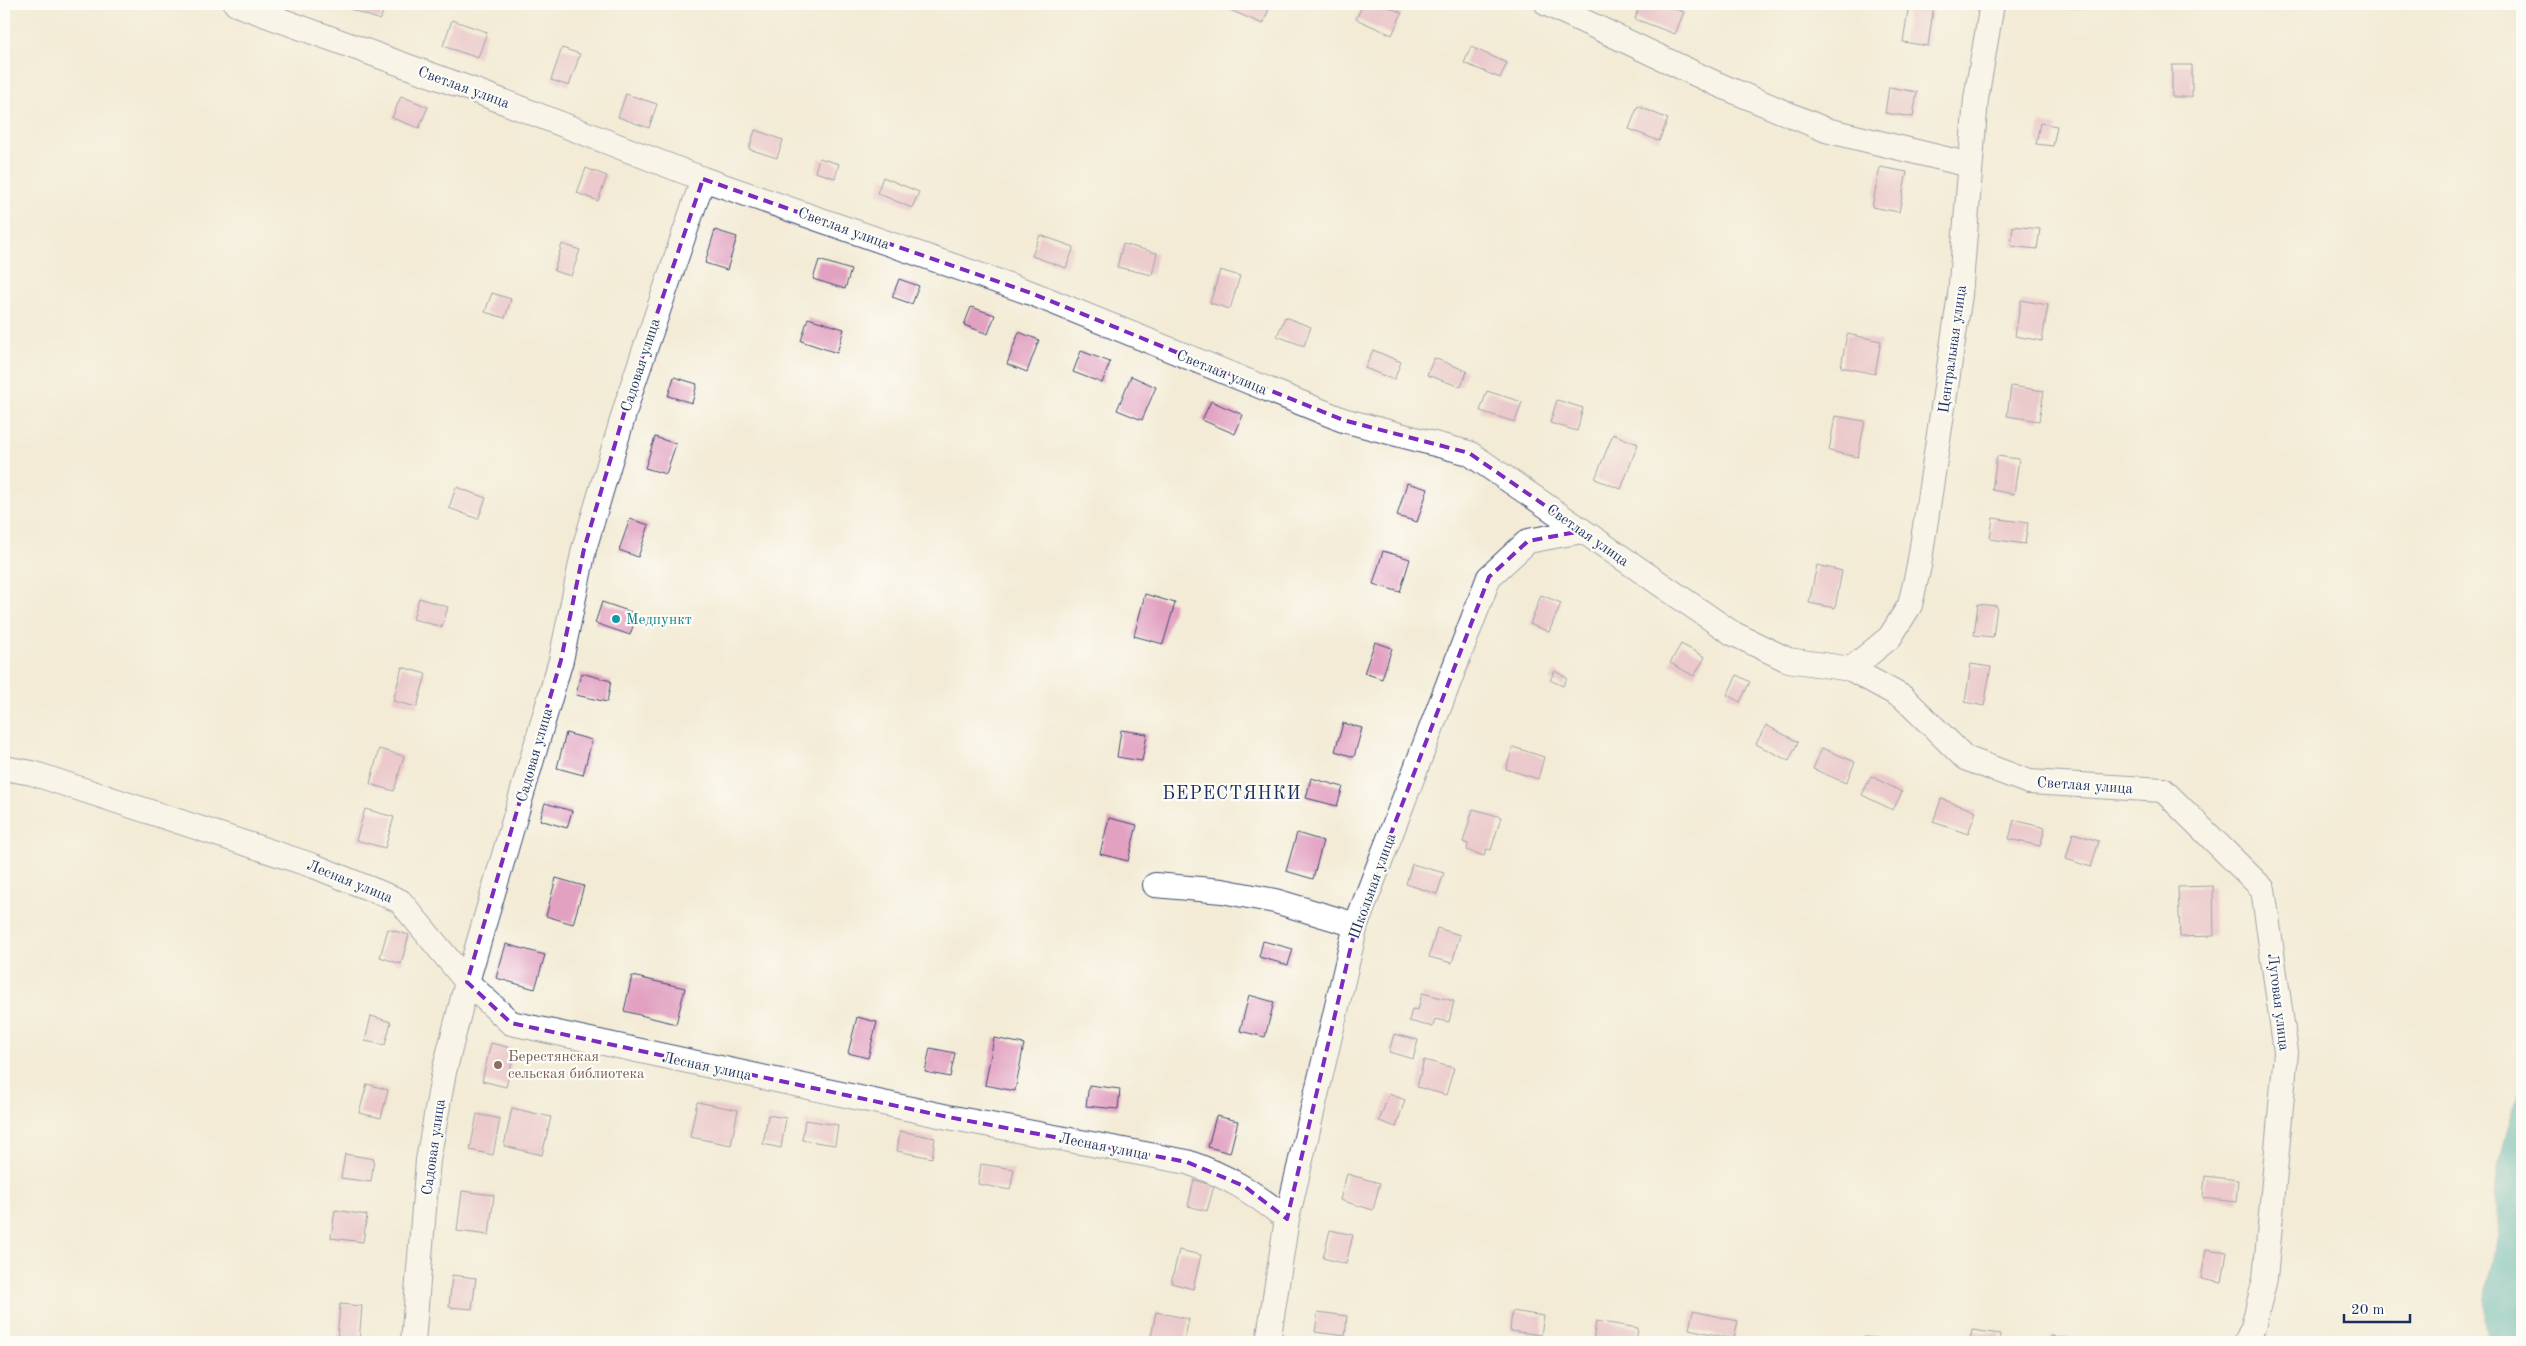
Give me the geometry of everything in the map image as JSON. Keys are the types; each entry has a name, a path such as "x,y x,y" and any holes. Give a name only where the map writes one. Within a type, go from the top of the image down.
{"street":[{"name":"Светлая улица","path":"236,4 481,93 703,179 1031,293 1343,420 1469,452 1732,633 1788,660 1851,669 1904,698 1965,758 2029,782 2164,790"},
{"path":"1547,4 1717,84 1826,130 1970,165"},
{"name":"Центральная улица","path":"1851,669 1890,637 1910,605 1919,566 1960,295 1976,99 1992,4"},
{"name":"Садовая улица","path":"412,1342 428,1160 444,1072 467,982 561,660 574,593 595,511 631,390 703,179"},
{"name":"Школьная улица","path":"1268,1342 1287,1219 1356,925 1489,577 1528,541 1582,531"},
{"name":"Лесная улица","path":"4,768 32,773 314,866 400,901 467,982 510,1024 948,1117 1187,1162 1216,1172 1244,1186 1287,1219"},
{"name":"Луговая улица","path":"2164,790 2263,889 2286,1052 2265,1279 2253,1326 2246,1342"},
{"path":"1155,884 1222,891 1275,901 1356,925"}],"highlighted area":[{"path":"703,179 1031,293 1343,420 1469,453 1582,531 1528,541 1489,577 1356,925 1287,1219 1244,1186 1187,1162 948,1117 511,1023 467,982 561,660 584,549 631,390"}],"water":[{"path":"2522,1082 2522,1342 2491,1342 2485,1318 2485,1306 2499,1229 2495,1199 2496,1181 2504,1138"}],"building":[{"path":"349,4 386,4 380,20 347,8"},
{"path":"1216,4 1271,4 1263,24"},
{"path":"1363,4 1382,4 1402,13 1392,35 1356,19"},
{"path":"1640,4 1662,4 1684,12 1675,34 1635,19"},
{"path":"1909,4 1934,4 1928,46 1903,42"},
{"path":"2064,4 2087,4 2086,9 2064,6"},
{"path":"452,20 487,32 478,58 443,46"},
{"path":"1471,47 1507,63 1500,78 1464,63"},
{"path":"562,48 580,54 569,86 551,80"},
{"path":"2172,65 2192,65 2192,97 2172,97"},
{"path":"1889,87 1917,92 1913,117 1885,113"},
{"path":"626,94 657,104 649,128 618,117"},
{"path":"401,96 428,107 419,128 392,118"},
{"path":"1638,106 1668,119 1659,141 1629,129"},
{"path":"2040,123 2057,126 2053,146 2036,144"},
{"path":"755,130 783,140 777,158 749,149"},
{"path":"819,158 839,164 835,178 815,172"},
{"path":"1880,167 1907,172 1899,212 1872,207"},
{"path":"586,168 607,176 598,201 577,193"},
{"path":"883,177 919,192 912,208 877,193"},
{"path":"2013,226 2040,229 2037,249 2011,246"},
{"path":"715,230 737,237 727,270 705,263"},
{"path":"1040,235 1074,247 1066,268 1032,256"},
{"path":"562,244 580,250 571,276 554,271"},
{"path":"1123,244 1157,253 1152,275 1117,267"},
{"path":"819,260 851,270 845,289 813,279"},
{"path":"1220,270 1240,276 1230,309 1210,303"},
{"path":"899,279 919,286 912,304 892,297"},
{"path":"492,293 511,299 505,318 485,312"},
{"path":"2021,300 2048,305 2042,341 2015,336"},
{"path":"971,307 995,315 988,334 964,325"},
{"path":"1285,317 1311,327 1304,346 1277,336"},
{"path":"808,318 844,329 837,353 801,341"},
{"path":"1019,332 1039,340 1027,372 1007,364"},
{"path":"1847,334 1881,341 1875,374 1841,367"},
{"path":"1373,350 1401,362 1394,380 1365,368"},
{"path":"1081,351 1110,362 1102,383 1073,372"},
{"path":"1434,358 1467,371 1461,387 1427,375"},
{"path":"1131,376 1156,387 1142,420 1117,410"},
{"path":"674,377 697,384 692,403 668,396"},
{"path":"2011,386 2044,391 2039,421 2007,416"},
{"path":"1487,391 1522,402 1515,422 1480,411"},
{"path":"1557,400 1583,408 1577,431 1550,423"},
{"path":"1211,401 1243,415 1235,434 1202,420"},
{"path":"1835,416 1865,421 1858,457 1829,451"},
{"path":"1613,434 1638,444 1621,489 1595,479"},
{"path":"655,437 676,444 666,474 645,468"},
{"path":"1997,456 2019,459 2014,494 1992,490"},
{"path":"1407,483 1428,489 1417,522 1397,516"},
{"path":"456,487 486,498 478,519 449,508"},
{"path":"1993,518 2028,523 2025,544 1990,539"},
{"path":"630,519 649,525 638,557 619,550"},
{"path":"1383,551 1410,559 1400,592 1373,584"},
{"path":"1817,565 1842,571 1835,608 1809,603"},
{"path":"1145,594 1175,603 1163,644 1134,636"},
{"path":"1541,595 1561,603 1549,632 1530,624"},
{"path":"419,598 448,607 442,627 413,619"},
{"name":"Медпункт","path":"602,602 637,614 630,635 595,623"},
{"path":"1978,604 1997,606 1993,637 1974,635"},
{"path":"1375,642 1392,648 1382,679 1364,673"},
{"path":"1681,644 1705,657 1694,676 1670,663"},
{"path":"1971,664 1991,667 1984,706 1965,702"},
{"path":"402,667 426,674 417,707 393,701"},
{"path":"1555,671 1567,678 1563,686 1550,680"},
{"path":"581,673 611,681 607,702 576,695"},
{"path":"1737,675 1750,682 1740,702 1727,695"},
{"path":"1343,723 1362,728 1354,757 1335,751"},
{"path":"1766,725 1798,742 1789,761 1756,744"},
{"path":"1121,730 1147,734 1142,761 1117,757"},
{"path":"566,733 592,740 583,775 557,768"},
{"path":"1513,747 1544,757 1538,779 1506,769"},
{"path":"1822,748 1855,762 1846,783 1813,769"},
{"path":"379,749 404,756 394,791 370,784"},
{"path":"1871,776 1902,792 1893,810 1862,795"},
{"path":"1311,778 1343,787 1337,806 1306,798"},
{"path":"1941,799 1976,811 1968,834 1933,822"},
{"path":"545,803 572,811 567,828 540,820"},
{"path":"365,809 394,817 385,848 356,840"},
{"path":"1473,809 1501,817 1491,850 1486,849 1484,856 1467,850 1468,844 1463,842"},
{"path":"1109,818 1137,825 1128,861 1100,854"},
{"path":"2014,820 2045,828 2040,846 2009,839"},
{"path":"1297,833 1323,841 1313,879 1286,871"},
{"path":"2073,833 2099,841 2091,867 2066,859"},
{"path":"1412,864 1444,873 1437,894 1406,884"},
{"path":"556,878 584,886 573,924 546,916"},
{"path":"2213,886 2214,936 2180,937 2178,887"},
{"path":"1437,928 1460,935 1452,963 1429,957"},
{"path":"388,929 409,935 401,964 380,957"},
{"path":"1263,941 1293,949 1288,965 1259,957"},
{"path":"506,944 545,955 535,989 496,978"},
{"path":"632,976 685,988 676,1024 624,1011"},
{"path":"1422,993 1454,1001 1449,1022 1435,1019 1433,1027 1409,1021 1412,1009 1418,1010"},
{"path":"1249,995 1274,1002 1265,1037 1240,1031"},
{"path":"371,1016 391,1022 385,1045 365,1041"},
{"path":"857,1017 877,1022 868,1058 848,1053"},
{"path":"1394,1034 1418,1040 1413,1059 1389,1052"},
{"path":"994,1038 1024,1044 1015,1091 985,1085"},
{"name":"Берестянская сельская библиотека","path":"491,1043 515,1049 506,1087 482,1081"},
{"path":"930,1048 955,1053 950,1077 925,1072"},
{"path":"1424,1060 1454,1068 1446,1095 1417,1087"},
{"path":"367,1084 388,1090 381,1118 359,1113"},
{"path":"1089,1085 1120,1089 1118,1109 1086,1106"},
{"path":"1389,1094 1405,1100 1396,1127 1379,1121"},
{"path":"697,1102 738,1110 731,1145 690,1137"},
{"path":"512,1108 551,1117 542,1155 504,1146"},
{"path":"477,1114 500,1119 493,1155 470,1150"},
{"path":"768,1115 786,1118 781,1148 763,1144"},
{"path":"1216,1116 1238,1121 1230,1153 1208,1147"},
{"path":"805,1120 838,1125 835,1145 802,1140"},
{"path":"900,1131 935,1138 932,1158 897,1151"},
{"path":"345,1154 374,1159 371,1182 341,1178"},
{"path":"981,1164 1014,1169 1010,1190 978,1184"},
{"path":"1347,1174 1380,1183 1373,1210 1340,1200"},
{"path":"2205,1176 2238,1180 2236,1202 2203,1198"},
{"path":"1194,1180 1214,1186 1207,1211 1188,1206"},
{"path":"462,1191 494,1195 489,1235 457,1231"},
{"path":"335,1210 367,1215 363,1242 331,1238"},
{"path":"1330,1230 1353,1235 1346,1264 1323,1258"},
{"path":"2206,1249 2227,1252 2222,1283 2201,1279"},
{"path":"1179,1250 1201,1255 1193,1289 1171,1283"},
{"path":"452,1275 476,1278 472,1309 449,1307"},
{"path":"340,1304 362,1306 359,1342 337,1340"},
{"path":"1512,1311 1544,1316 1541,1335 1510,1331"},
{"path":"1693,1311 1738,1321 1734,1339 1689,1329"},
{"path":"1156,1312 1189,1319 1184,1342 1150,1342"},
{"path":"1318,1312 1347,1316 1345,1336 1315,1332"},
{"path":"1596,1321 1638,1328 1636,1342 1593,1342"},
{"path":"1972,1330 2000,1334 1999,1342 1970,1342"},
{"path":"2051,1336 2088,1341 2088,1342 2050,1342"},
{"path":"1864,1337 1901,1340 1901,1342 1863,1342"}],"place":[{"name":"Медпункт","path":"616,619"},
{"name":"Берестянская сельская библиотека","path":"498,1065"}],"district":[{"name":"БЕРЕСТЯНКИ","path":"1232,793"}]}
